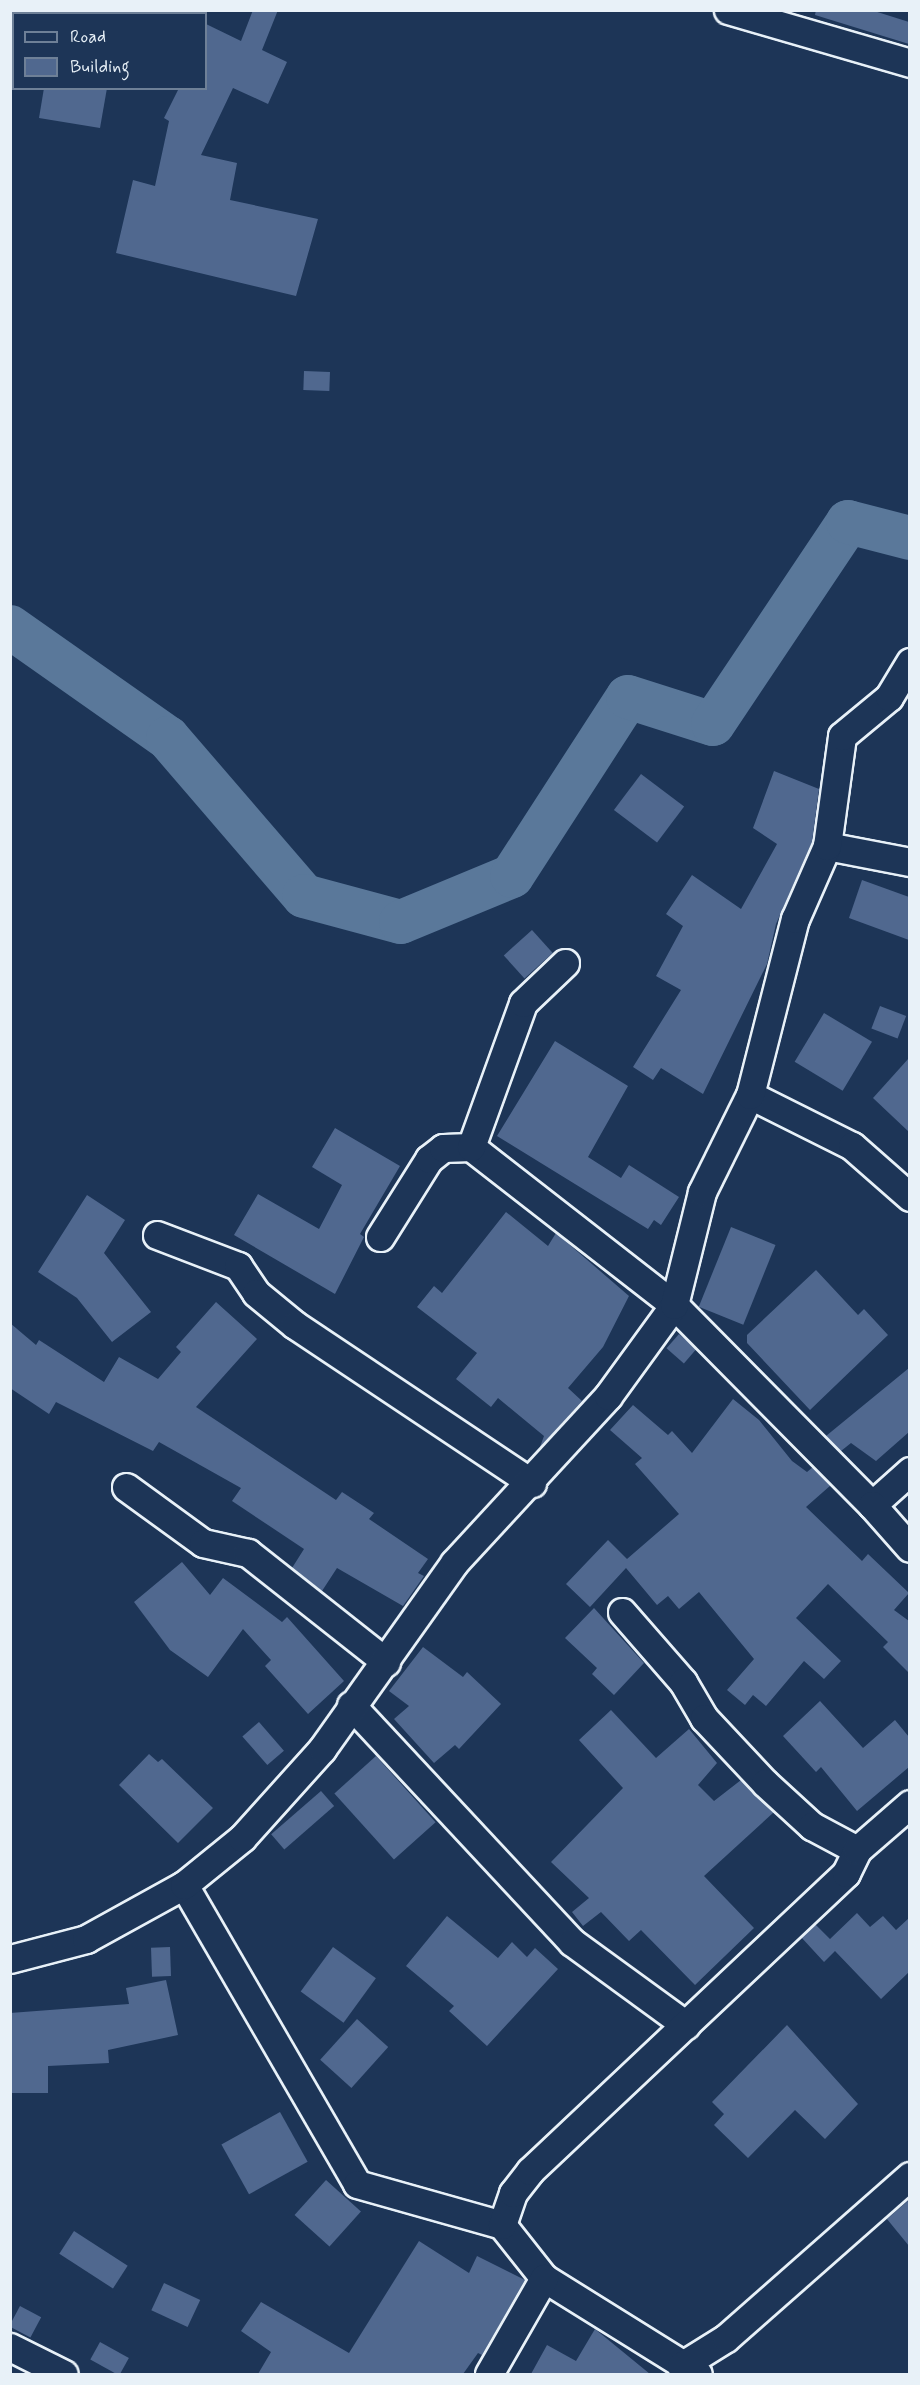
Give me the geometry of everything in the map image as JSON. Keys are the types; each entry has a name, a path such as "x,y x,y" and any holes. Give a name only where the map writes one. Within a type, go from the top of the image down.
{"street":[{"path":"728,10 909,63"},
{"path":"10,1959 86,1939 184,1885 242,1838 322,1749 351,1705 386,1662 454,1563 532,1483 608,1396 674,1305 702,1192 750,1095 795,919 827,846 842,736 889,697 909,662"},
{"path":"827,846 909,862"},
{"path":"471,1147 523,1003 565,963"},
{"path":"750,1095 852,1146 909,1197"},
{"path":"380,1237 429,1159 443,1148 471,1147 674,1305 872,1505 909,1548"},
{"path":"157,1235 238,1266 256,1293 295,1325 532,1483"},
{"path":"872,1505 909,1471"},
{"path":"126,1487 203,1543 249,1553 386,1662"},
{"path":"622,1612 683,1683 705,1718 765,1784 812,1826 857,1850"},
{"path":"351,1705 572,1942 686,2025"},
{"path":"502,2225 513,2193 530,2171 846,1873 857,1850 909,1804"},
{"path":"184,1885 357,2184 502,2225 544,2278 690,2370 909,2176"},
{"path":"489,2374 544,2278"},
{"path":"10,2347 64,2374"}],"building":[{"path":"253,10 278,10 262,50 287,62 268,104 233,88 201,155 237,163 230,200 318,219 296,296 116,253 133,180 155,186 169,121 164,118 178,90 207,90 207,24 241,41"},
{"path":"816,10 871,10 909,22 909,44 815,15"},
{"path":"44,90 107,90 100,128 39,118"},
{"path":"304,371 330,372 329,391 303,390"},
{"path":"774,771 819,789 812,842 776,924 767,964 703,1094 661,1068 653,1080 633,1067 681,990 656,976 683,926 666,914 692,875 741,909 777,844 753,828"},
{"path":"641,774 684,806 657,842 614,810"},
{"path":"862,880 909,897 909,940 849,918"},
{"path":"532,930 553,953 525,978 504,955"},
{"path":"880,1006 906,1016 898,1038 871,1028"},
{"path":"824,1013 872,1042 843,1091 795,1062"},
{"path":"555,1041 628,1086 588,1157 621,1178 629,1165 679,1197 661,1225 654,1220 648,1229 497,1136"},
{"path":"909,1058 909,1132 873,1098"},
{"path":"335,1128 400,1166 360,1234 364,1237 335,1294 234,1235 258,1194 319,1229 342,1185 312,1167"},
{"path":"87,1195 125,1220 104,1253 151,1312 112,1342 77,1298 38,1272"},
{"path":"506,1212 548,1246 556,1233 629,1296 603,1347 568,1388 582,1401 540,1447 544,1436 498,1398 491,1407 456,1379 477,1353 417,1307 434,1286 442,1293"},
{"path":"731,1227 776,1245 743,1325 699,1307"},
{"path":"816,1270 858,1315 864,1309 888,1335 810,1410 747,1343 747,1335"},
{"path":"216,1302 257,1339 196,1407 336,1500 342,1492 374,1513 369,1519 428,1559 418,1573 424,1576 403,1606 337,1568 322,1591 292,1568 304,1549 232,1501 241,1488 159,1442 153,1451 56,1402 49,1414 10,1388 10,1323 36,1345 39,1340 104,1382 119,1357 158,1379 181,1352 176,1347"},
{"path":"679,1334 696,1349 684,1363 667,1348"},
{"path":"909,1368 909,1432 876,1461 851,1443 841,1451 826,1436"},
{"path":"733,1399 759,1420 792,1461 807,1472 813,1467 831,1485 806,1507 862,1561 868,1554 909,1593 894,1610 909,1621 909,1673 883,1647 888,1642 828,1584 796,1618 841,1661 824,1679 804,1661 766,1706 753,1695 745,1705 727,1690 754,1659 699,1592 679,1609 668,1596 657,1605 626,1568 590,1607 566,1584 608,1540 627,1559 679,1514 635,1464 642,1458 610,1430 633,1405 668,1435 672,1431 692,1453"},
{"path":"182,1562 210,1595 223,1578 282,1622 287,1617 344,1681 308,1714 265,1666 271,1660 243,1629 208,1677 170,1650 134,1602"},
{"path":"594,1608 644,1663 614,1695 592,1674 597,1668 565,1638"},
{"path":"423,1647 463,1677 467,1672 501,1704 459,1749 455,1745 434,1763 394,1719 409,1706 389,1691"},
{"path":"820,1701 863,1748 895,1720 909,1737 909,1767 857,1811 821,1767 816,1772 783,1736"},
{"path":"611,1710 656,1758 689,1729 717,1763 698,1785 714,1801 741,1780 774,1812 704,1876 754,1928 695,1985 641,1930 629,1941 601,1912 583,1926 572,1912 589,1898 551,1862 623,1788 579,1740"},
{"path":"259,1722 284,1751 267,1765 242,1736"},
{"path":"149,1754 158,1762 162,1759 213,1808 178,1843 119,1785"},
{"path":"376,1756 436,1822 394,1860 334,1793"},
{"path":"321,1791 334,1806 284,1849 271,1834"},
{"path":"857,1913 870,1927 883,1916 896,1930 909,1918 909,1972 881,1999 835,1951 824,1962 801,1937 815,1924 830,1939"},
{"path":"447,1916 498,1958 512,1942 527,1957 535,1948 558,1969 487,2046 449,2011 454,2006 406,1966"},
{"path":"170,1947 171,1976 152,1977 151,1948"},
{"path":"333,1947 376,1978 344,2023 301,1991"},
{"path":"166,1980 178,2035 108,2050 109,2063 48,2066 48,2093 10,2093 10,2013 129,2004 126,1988"},
{"path":"357,2019 388,2047 351,2088 320,2060"},
{"path":"787,2025 858,2104 825,2139 795,2110 748,2158 714,2125 724,2114 712,2102"},
{"path":"280,2112 308,2162 249,2194 221,2144"},
{"path":"326,2180 361,2211 329,2246 295,2215"},
{"path":"909,2200 909,2246 887,2219"},
{"path":"74,2231 128,2266 113,2289 59,2254"},
{"path":"419,2241 469,2273 477,2256 525,2280 482,2355 478,2353 463,2374 258,2374 271,2352 241,2331 261,2302 349,2353"},
{"path":"164,2283 200,2300 188,2327 151,2310"},
{"path":"20,2306 41,2317 30,2338 10,2327"},
{"path":"595,2329 650,2374 531,2374 547,2345 576,2361"},
{"path":"100,2342 129,2358 120,2374 90,2359"}],"waterway":[{"path":"10,627 168,738 304,896 401,922 512,876 628,697 713,724 848,522 910,538"}]}
